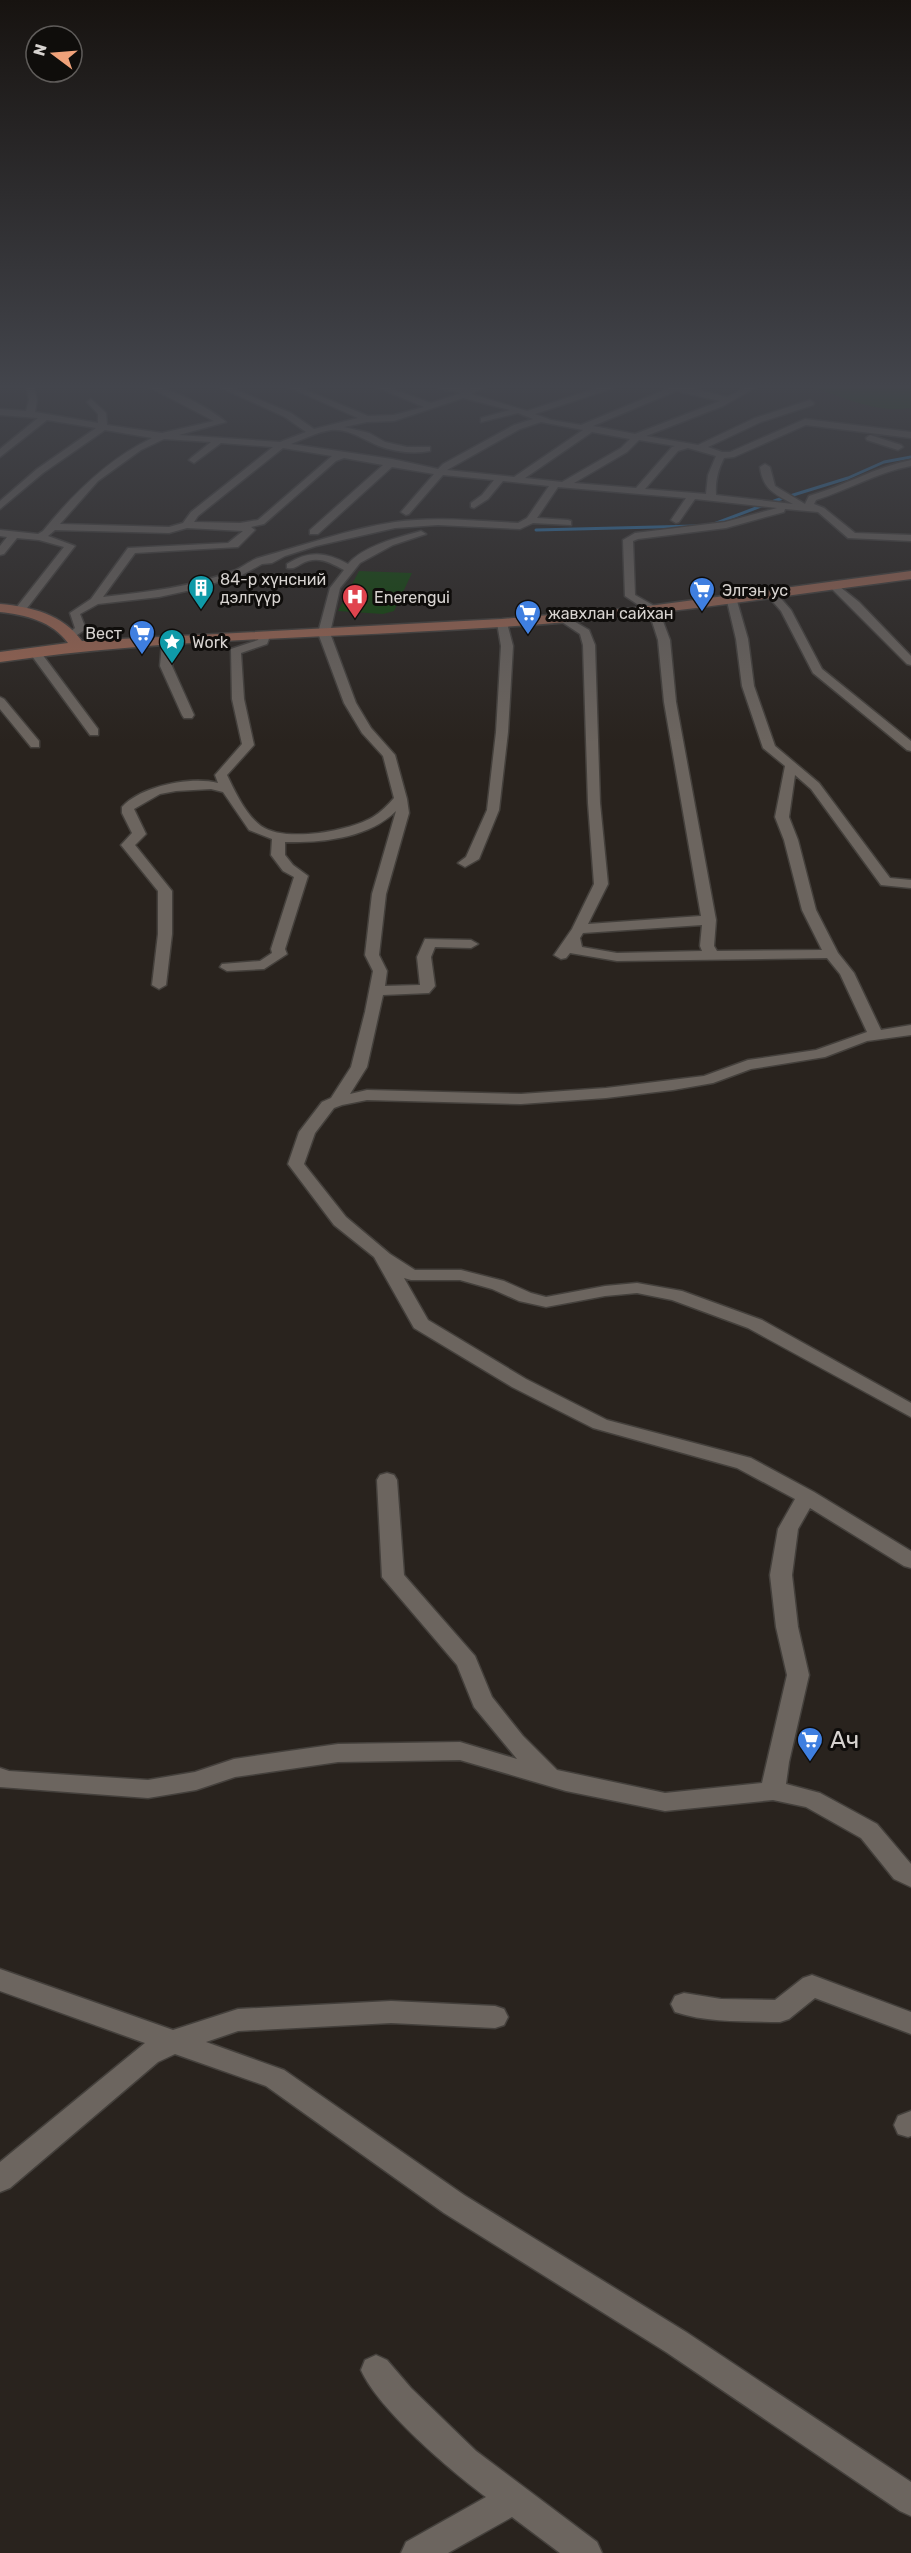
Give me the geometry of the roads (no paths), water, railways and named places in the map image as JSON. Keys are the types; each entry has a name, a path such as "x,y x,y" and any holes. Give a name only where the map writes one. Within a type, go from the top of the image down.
{"main road":[{"path":"0,657 35,652 75,641 168,642 502,623 654,610 911,574"},
{"path":"0,608 20,610 51,620 65,629 75,641"}],"street":[{"path":"40,537 71,505"},
{"path":"187,525 194,514 205,505"},
{"path":"51,527 169,530 187,525 240,526 261,522 280,505"},
{"path":"341,537 314,532 344,505"},
{"path":"406,512 412,505"},
{"path":"75,641 81,629 75,613 95,601 213,582 238,573 260,561 268,561 295,549 417,522 520,526 531,520 543,505"},
{"path":"676,520 686,505"},
{"path":"712,956 707,946 708,920 683,762 670,702 664,640 654,610 630,596 630,556 627,540 726,525 786,505"},
{"path":"800,505 820,508 852,536 911,538"},
{"path":"531,520 568,523"},
{"path":"95,601 132,550 234,545 250,530 240,526"},
{"path":"0,533 40,537 70,546 20,610"},
{"path":"338,1101 359,1067 380,972 372,955 379,894 403,813 389,755 366,730 350,703 324,633 335,588 356,561 389,543 421,534"},
{"path":"0,552 14,535"},
{"path":"291,566 302,559 320,555 328,556 350,569"},
{"path":"835,586 860,608 884,637 911,662"},
{"path":"772,595 786,610 817,671 911,747"},
{"path":"732,600 742,639 748,686 769,748 815,786 886,882 911,884"},
{"path":"561,618 585,632 591,683 594,789 601,884 576,934 561,955"},
{"path":"465,863 472,859 493,810 502,732 507,646 502,623"},
{"path":"264,636 263,642 259,645 236,651 238,699 248,745 221,775 227,789 257,830 279,838 309,838 349,830 378,820 401,799"},
{"path":"168,642 166,666 188,715"},
{"path":"35,652 94,732"},
{"path":"0,701 35,744"},
{"path":"791,765 782,817 791,840 809,910 831,954 847,973 876,1035"},
{"path":"159,985 165,934 165,891 128,845 139,834 128,813 128,807 156,791 176,787 211,785 227,789"},
{"path":"227,967 264,965 280,954 278,949 301,876 288,868 278,855 279,838"},
{"path":"576,934 708,920"},
{"path":"576,934 575,950 587,954 617,957 831,954"},
{"path":"376,991 424,990 428,986 424,957 430,942 471,944"},
{"path":"911,1030 864,1036 819,1054 747,1065 707,1080 606,1093 520,1099 367,1095 338,1101 328,1106 307,1132 296,1164 340,1221 411,1275 460,1275 498,1285 525,1297 546,1302 605,1291 637,1288 676,1295 755,1324 911,1411"},
{"path":"381,1254 421,1324 519,1383 600,1424 744,1463 807,1497 911,1561"},
{"path":"387,1480 393,1577 467,1662 482,1701 514,1742 550,1778"},
{"path":"772,1791 798,1675 787,1627 781,1575 788,1529 807,1497"},
{"path":"0,1777 5,1780 148,1789 196,1781 234,1768 338,1753 460,1751 550,1778 664,1802 772,1791 812,1799 869,1832 903,1872 911,1877"},
{"path":"0,1980 275,2078 454,2204 676,2342 911,2500"},
{"path":"684,2004 721,2010 780,2011 812,1986 911,2023"},
{"path":"0,2179 149,2054 175,2041 238,2020 391,2012 495,2017"},
{"path":"376,2370 400,2399 465,2462 585,2553"},
{"path":"417,2553 514,2499"}],"waterway":[{"path":"714,524 764,505"},
{"path":"536,530 696,526"}],"place":[{"name":"84-р хүнсний дэлгүүр","path":"201,611"},
{"name":"Элгэн ус","path":"702,613"},
{"name":"Enerengui","path":"355,620"},
{"name":"жавхлан сайхан","path":"528,636"},
{"name":"Вест","path":"142,656"},
{"name":"Work","path":"172,665"},
{"name":"Ач","path":"810,1763"}]}
